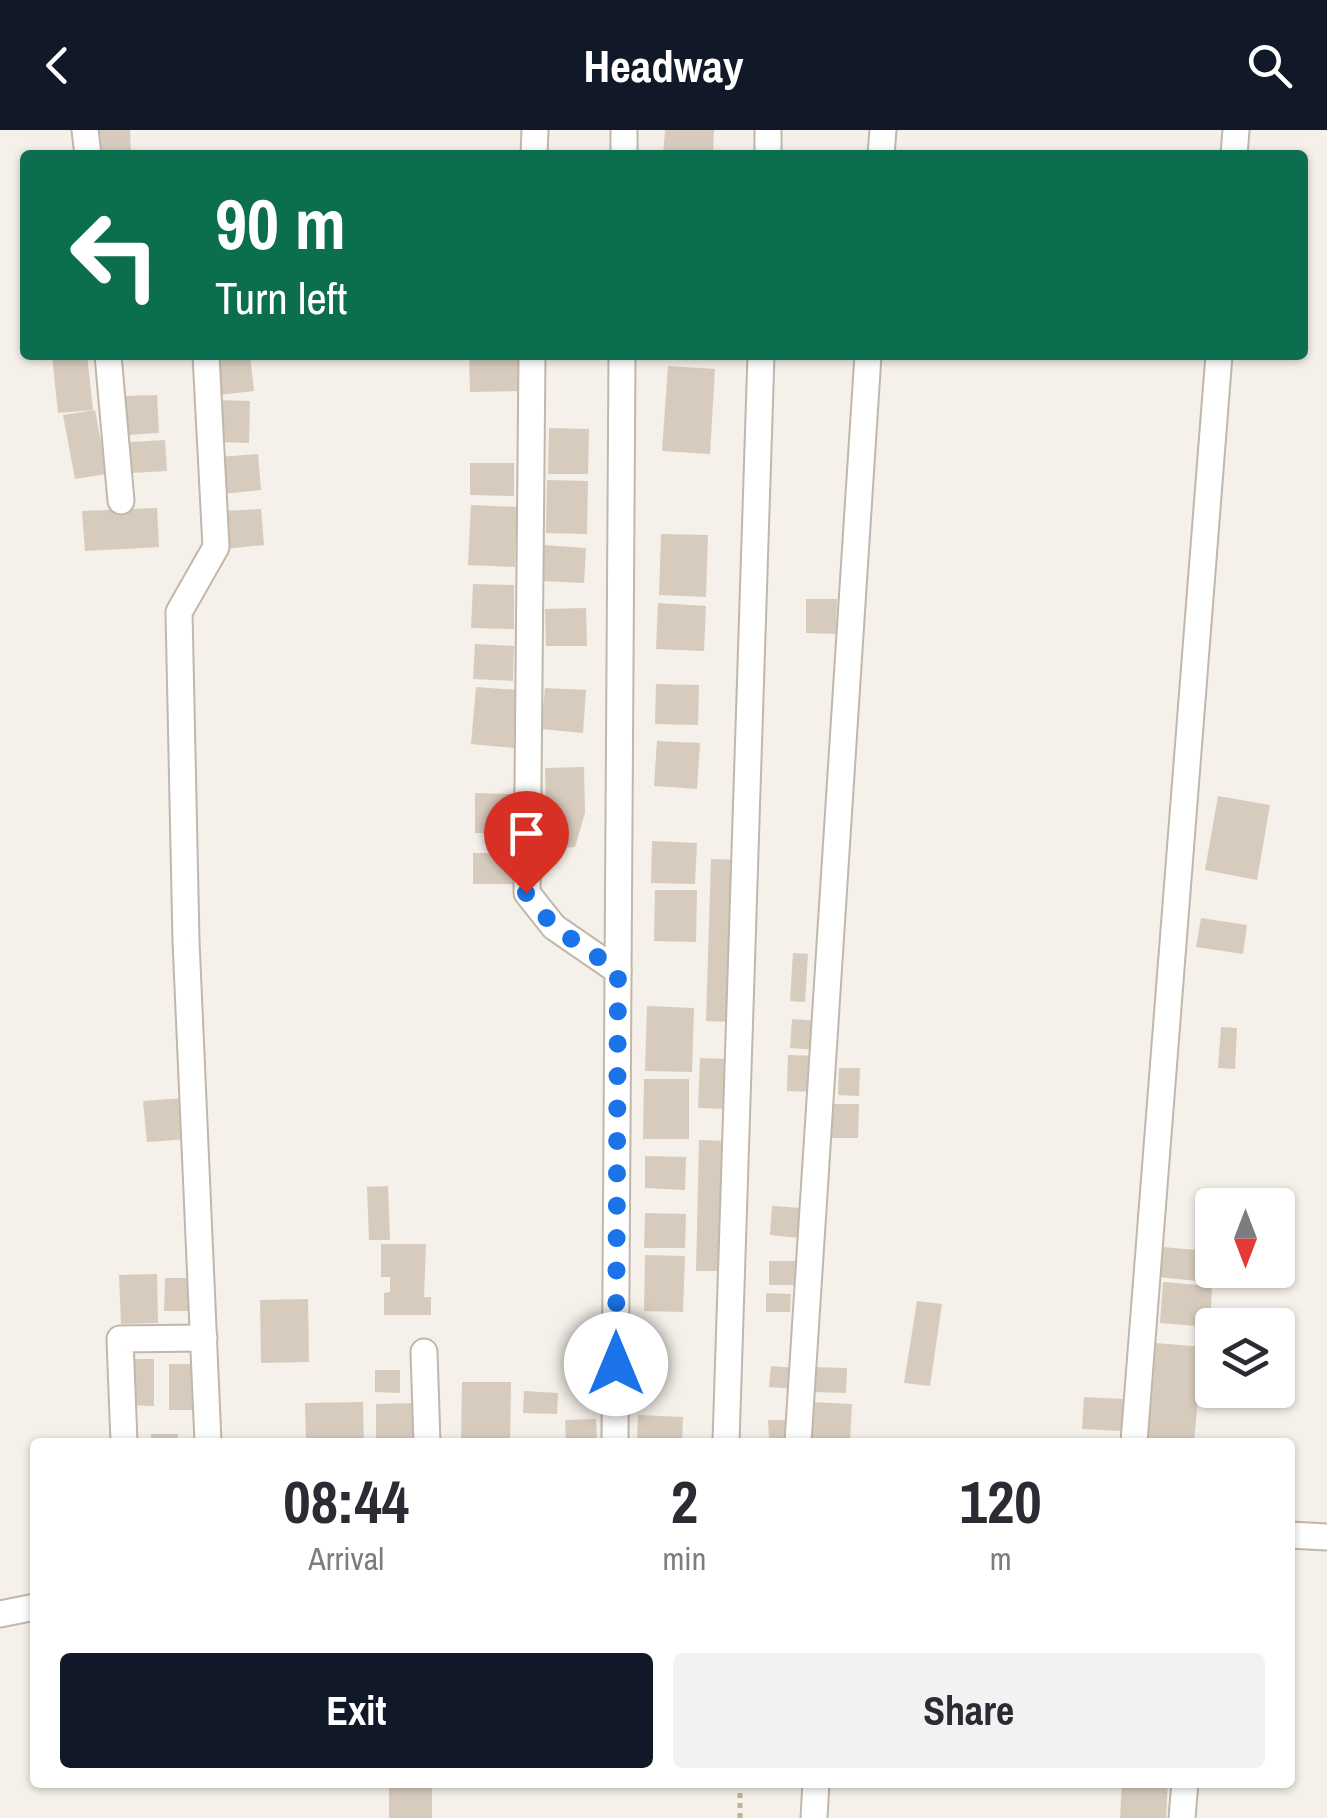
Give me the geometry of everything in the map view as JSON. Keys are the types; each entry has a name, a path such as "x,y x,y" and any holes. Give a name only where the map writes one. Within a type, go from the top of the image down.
{"street":[{"path":"108,360 121,501"},
{"path":"206,360 216,547 179,612 186,941 208,1438"},
{"path":"532,360 526,893 554,927 618,971"},
{"path":"615,1438 622,360"},
{"path":"726,1438 761,360"},
{"path":"798,1438 868,360"},
{"path":"1134,1438 1219,360"},
{"path":"124,1438 120,1339 204,1338"},
{"path":"424,1352 426,1438"},
{"path":"1295,1534 1327,1537"},
{"path":"0,1614 30,1608"},
{"path":"814,1818 816,1788"},
{"path":"1182,1818 1184,1788"}],"path":[{"path":"740,1788 740,1818"}],"building":[{"path":"98,130 130,130 131,150 99,150"},
{"path":"665,130 714,130 713,150 663,150"},
{"path":"53,360 88,360 93,410 58,413"},
{"path":"215,360 251,360 254,391 219,395"},
{"path":"469,360 520,360 521,391 470,392"},
{"path":"668,366 715,369 710,454 662,451"},
{"path":"157,395 159,433 128,435 126,396"},
{"path":"218,400 250,401 249,443 217,442"},
{"path":"95,410 107,474 75,479 63,415"},
{"path":"549,428 589,429 588,474 548,474"},
{"path":"165,440 167,471 131,473 129,442"},
{"path":"258,454 261,490 221,494 217,457"},
{"path":"470,463 514,463 514,496 470,495"},
{"path":"547,480 588,481 587,534 546,533"},
{"path":"471,505 517,507 515,567 468,565"},
{"path":"157,508 159,547 85,551 82,511"},
{"path":"261,509 264,545 225,549 222,511"},
{"path":"661,534 708,535 706,597 659,595"},
{"path":"544,545 586,548 584,583 542,581"},
{"path":"473,584 514,585 514,629 471,628"},
{"path":"806,599 837,599 836,634 806,633"},
{"path":"658,603 706,606 704,651 656,649"},
{"path":"586,608 587,646 546,646 545,609"},
{"path":"475,644 514,646 513,681 473,679"},
{"path":"656,684 699,685 698,725 655,724"},
{"path":"476,687 518,690 514,748 471,744"},
{"path":"545,688 586,690 583,733 541,729"},
{"path":"657,741 700,743 697,789 654,786"},
{"path":"584,767 585,813 575,847 547,848 545,768"},
{"path":"475,793 512,794 512,834 475,833"},
{"path":"1218,796 1270,805 1257,880 1205,870"},
{"path":"652,841 697,843 695,884 651,883"},
{"path":"473,853 513,853 513,884 473,884"},
{"path":"711,859 739,860 734,1022 706,1021"},
{"path":"655,890 697,890 696,942 654,941"},
{"path":"1201,918 1247,925 1243,954 1196,947"},
{"path":"793,953 808,954 805,1002 790,1001"},
{"path":"647,1006 694,1008 692,1072 645,1071"},
{"path":"792,1019 822,1021 820,1050 790,1048"},
{"path":"1221,1027 1237,1028 1235,1069 1218,1068"},
{"path":"788,1055 818,1056 817,1092 787,1091"},
{"path":"700,1058 730,1059 729,1109 698,1108"},
{"path":"839,1068 860,1068 859,1096 838,1095"},
{"path":"644,1079 689,1079 689,1139 643,1139"},
{"path":"184,1098 188,1139 147,1142 143,1101"},
{"path":"832,1104 859,1104 858,1138 832,1138"},
{"path":"699,1140 728,1141 725,1271 696,1271"},
{"path":"645,1156 686,1157 685,1190 645,1188"},
{"path":"388,1186 390,1240 369,1240 367,1187"},
{"path":"772,1206 801,1208 799,1238 770,1235"},
{"path":"645,1213 686,1214 685,1248 644,1248"},
{"path":"381,1244 426,1244 424,1297 431,1297 431,1315 384,1315 384,1293 390,1292 390,1277 381,1277"},
{"path":"1162,1247 1195,1250 1195,1281 1159,1277"},
{"path":"645,1255 685,1256 683,1312 644,1311"},
{"path":"769,1261 800,1261 799,1285 769,1285"},
{"path":"157,1274 158,1323 121,1324 119,1275"},
{"path":"165,1278 194,1278 193,1311 164,1311"},
{"path":"1163,1282 1212,1288 1211,1308 1195,1308 1195,1326 1160,1323"},
{"path":"766,1293 791,1294 790,1312 766,1312"},
{"path":"308,1299 309,1362 261,1363 260,1300"},
{"path":"917,1301 942,1304 930,1386 904,1383"},
{"path":"1156,1343 1195,1346 1194,1438 1148,1438"},
{"path":"128,1359 154,1359 154,1406 127,1405"},
{"path":"169,1364 194,1364 194,1410 169,1410"},
{"path":"771,1366 797,1368 796,1389 769,1387"},
{"path":"812,1367 847,1368 846,1393 812,1392"},
{"path":"375,1370 400,1370 400,1393 375,1392"},
{"path":"462,1382 511,1382 510,1438 461,1438"},
{"path":"524,1391 558,1393 557,1414 523,1413"},
{"path":"1084,1397 1123,1399 1122,1431 1082,1429"},
{"path":"363,1402 364,1438 306,1438 305,1403"},
{"path":"812,1402 852,1404 850,1438 810,1438"},
{"path":"418,1403 419,1438 376,1438 376,1404"},
{"path":"638,1415 683,1417 682,1438 637,1438"},
{"path":"596,1419 597,1438 566,1438 565,1420"},
{"path":"768,1420 790,1420 791,1438 769,1438"},
{"path":"151,1434 178,1434 178,1438 151,1438"},
{"path":"389,1788 432,1788 432,1818 389,1818"},
{"path":"1122,1788 1168,1788 1166,1818 1120,1818"}],"route":[{"path":"526,893 554,927 618,971 616,1364"}]}
